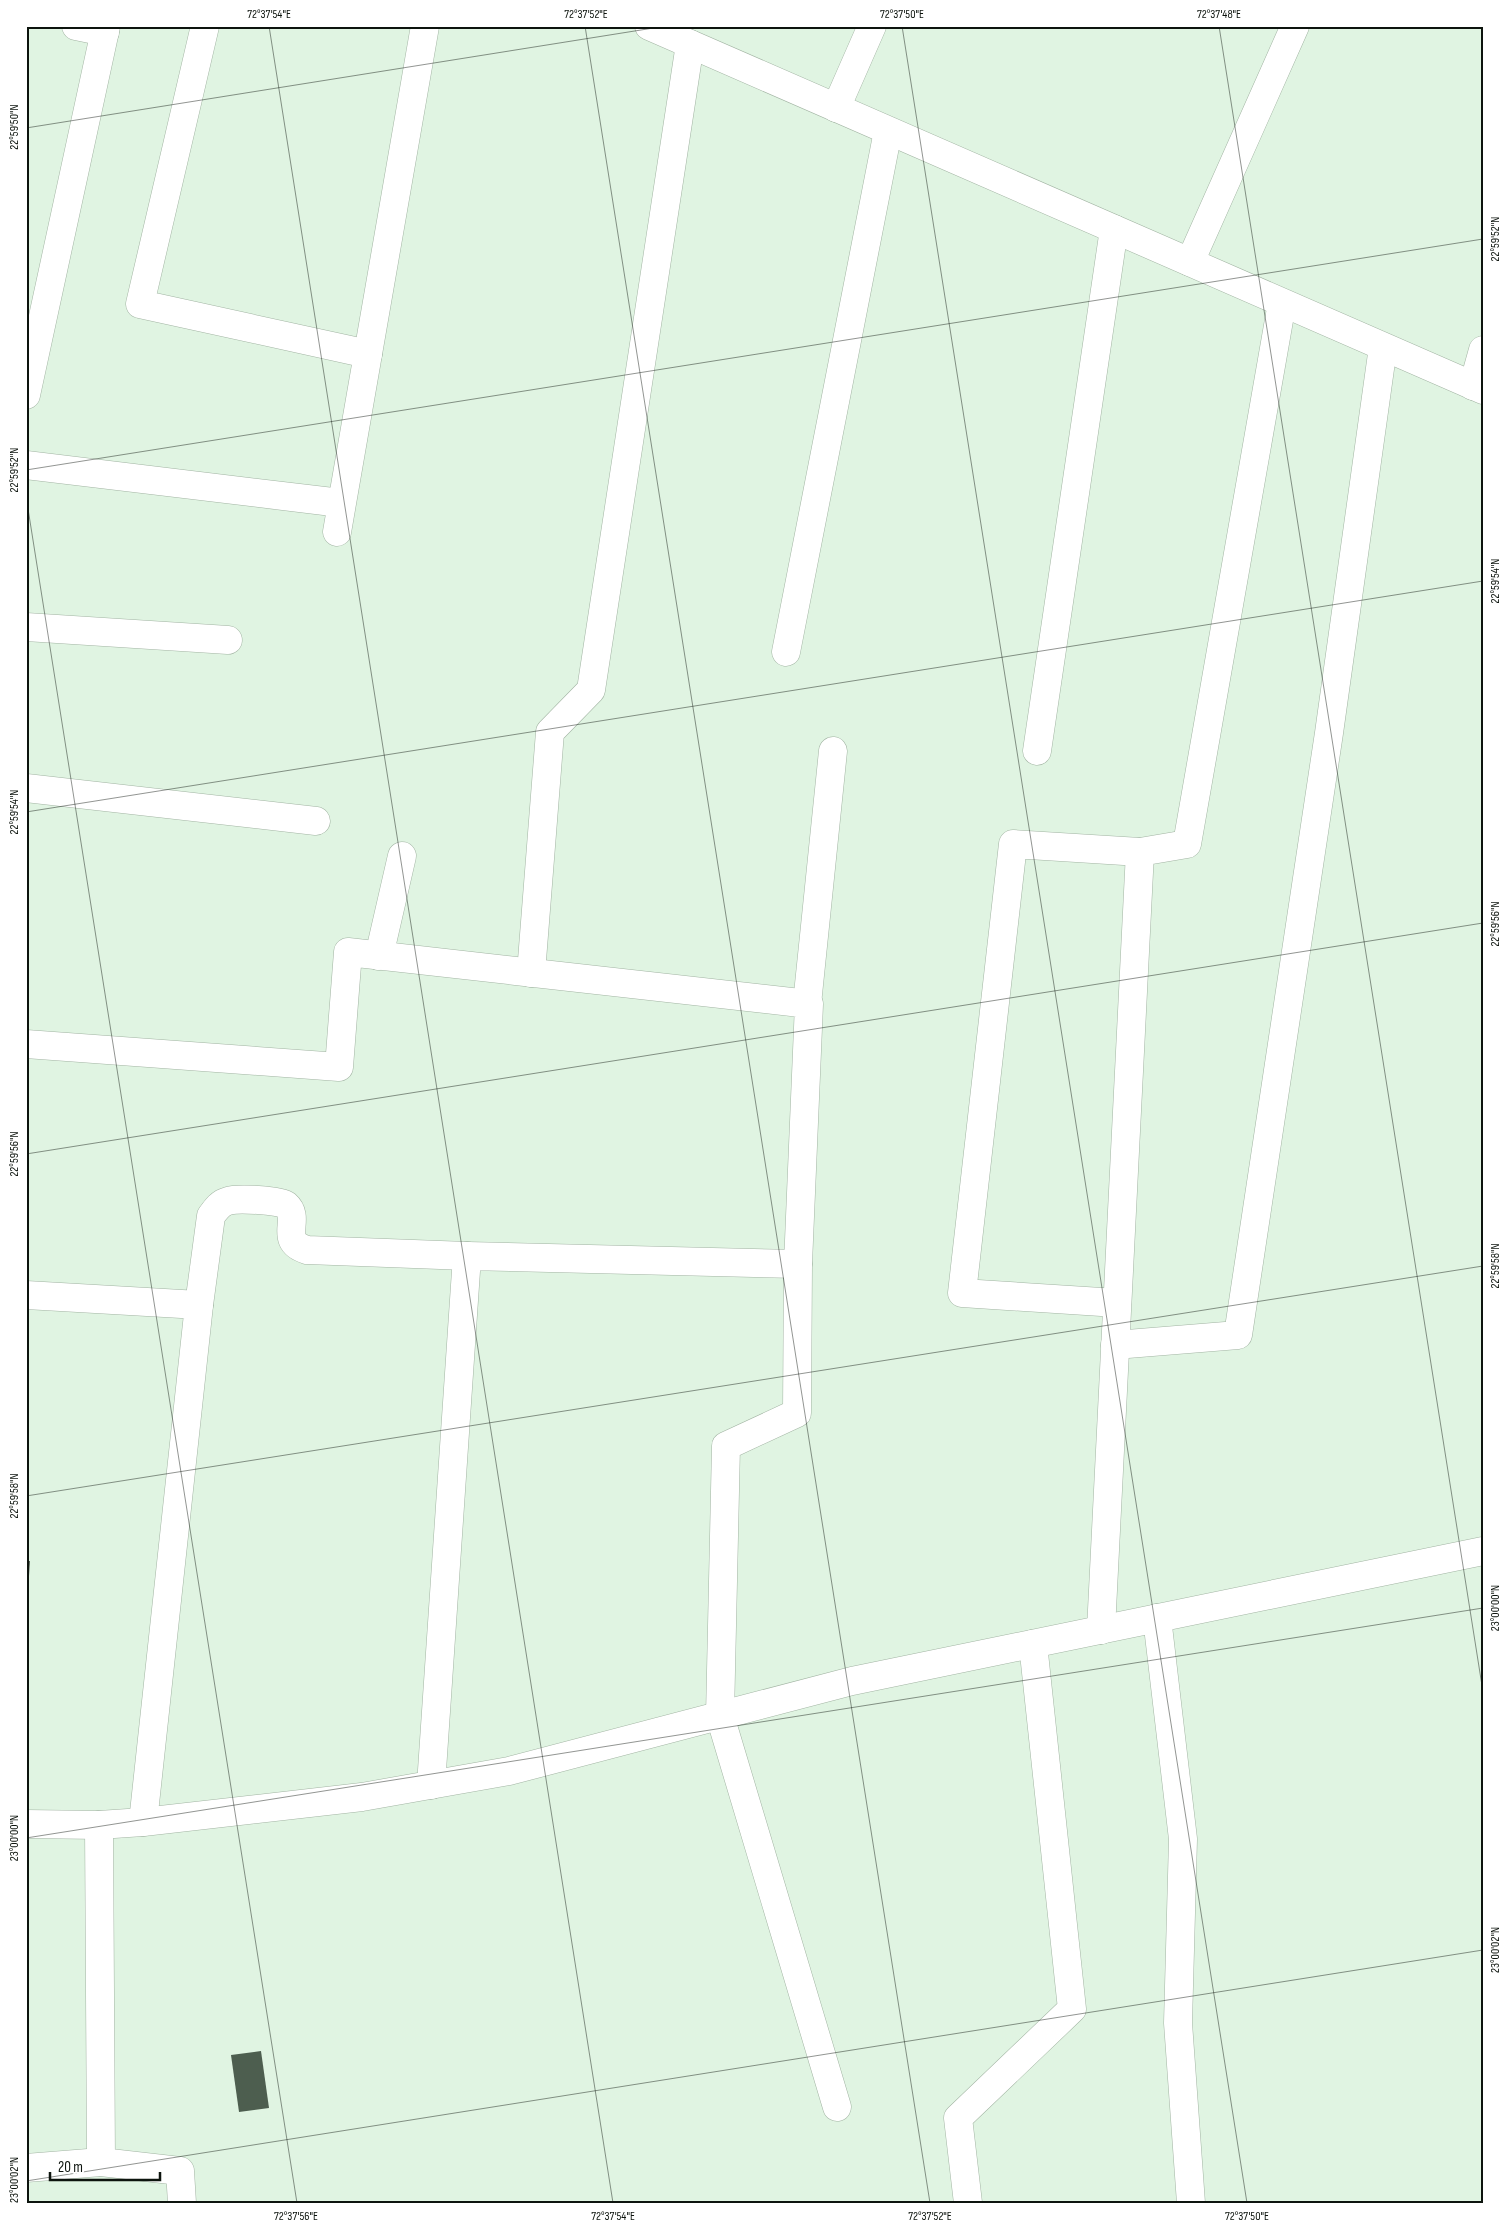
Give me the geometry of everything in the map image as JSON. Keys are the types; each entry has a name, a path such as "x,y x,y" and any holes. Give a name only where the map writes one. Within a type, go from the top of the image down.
{"street":[{"path":"26,395 105,29 76,26"},
{"path":"205,26 140,304 368,354"},
{"path":"336,532 425,26"},
{"path":"649,26 1478,388 1483,350"},
{"path":"836,108 872,26"},
{"path":"1190,262 1295,26"},
{"path":"531,973 550,732 591,690 690,44"},
{"path":"786,652 888,131"},
{"path":"1037,751 1114,229"},
{"path":"1117,1303 962,1293 1013,844 1140,852 1187,844 1282,303"},
{"path":"1115,1344 1238,1335 1329,733 1383,347"},
{"path":"26,465 341,503"},
{"path":"26,627 228,640"},
{"path":"806,1004 833,751"},
{"path":"26,788 316,821"},
{"path":"1101,1630 1140,852"},
{"path":"379,956 402,856"},
{"path":"26,1044 338,1066 348,952 809,1004 798,1264 797,1413 726,1446 720,1716 837,2107"},
{"path":"143,1822 199,1305 211,1216 218,1206 229,1200 278,1201 286,1205 290,1212 291,1240 297,1247 307,1250 798,1264"},
{"path":"431,1785 467,1256"},
{"path":"26,1295 199,1305"},
{"path":"26,1824 99,1825 143,1822 362,1797 509,1771 852,1681 1483,1551"},
{"path":"1157,1618 1183,1839 1178,2022 1191,2203"},
{"path":"968,2203 958,2118 1072,2008 1033,1644"},
{"path":"99,1825 101,2162"},
{"path":"26,2168 101,2162 180,2171 182,2203"}],"building":[{"path":"26,1561 30,1561 28,1590 26,1590"},
{"path":"261,2051 269,2108 239,2112 231,2055"}]}
